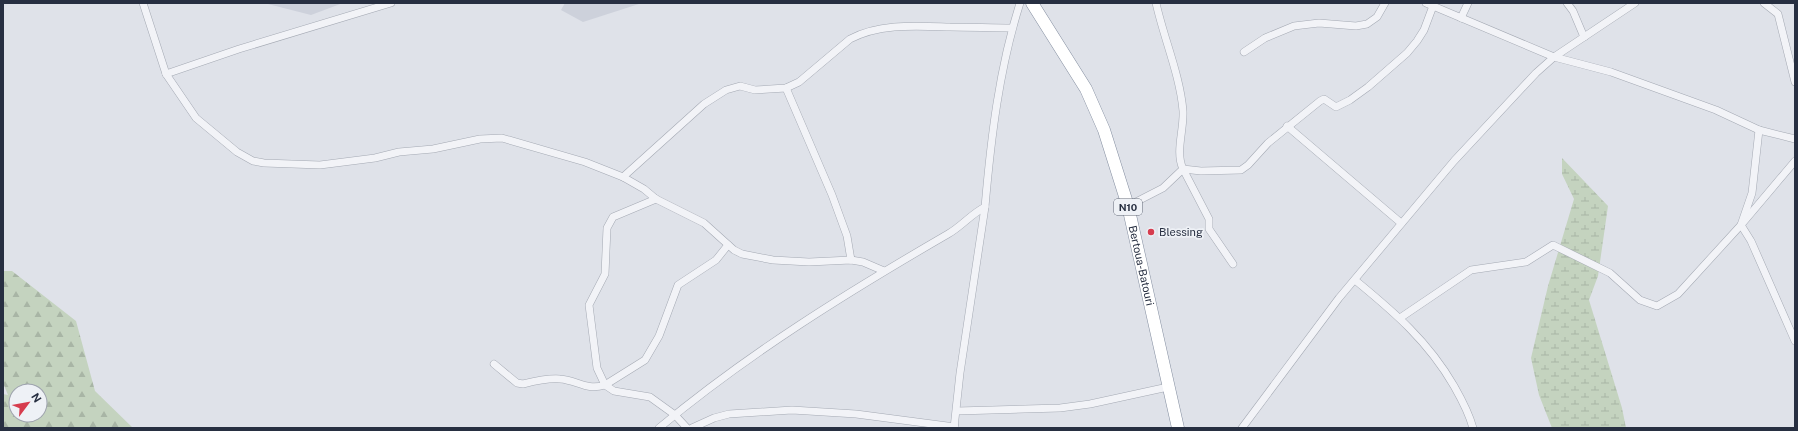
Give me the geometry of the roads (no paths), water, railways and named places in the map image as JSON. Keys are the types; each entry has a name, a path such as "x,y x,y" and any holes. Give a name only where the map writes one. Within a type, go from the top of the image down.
{"highway":[{"name":"Bertoua-Batouri","path":"1032,3 1086,89 1104,130 1128,206 1178,428"}],"street":[{"path":"143,3 166,74 196,118 236,152 253,161 264,164 320,165 375,158 399,152 433,150 480,139 502,138 578,160 624,177 644,189 656,199 704,222 728,245 742,254 773,260 809,262 851,260 863,262 884,271"},
{"path":"166,74 239,49 391,3"},
{"path":"692,428 714,418 729,414 792,410 856,414 955,427 960,373 985,207 993,125 1012,28 1020,3"},
{"path":"1156,3 1179,89 1183,112 1179,161 1209,219 1209,229 1233,264"},
{"path":"1244,52 1265,38 1294,26 1319,23 1356,26 1367,24 1377,17 1384,3"},
{"path":"1461,18 1468,3"},
{"path":"1567,3 1573,11 1584,37"},
{"path":"1242,428 1289,363 1354,280 1454,161 1536,73 1554,57 1635,3"},
{"path":"1764,3 1778,14 1795,82"},
{"path":"1183,169 1201,171 1241,170 1248,165 1268,143 1287,126 1322,100 1336,107 1350,100 1407,53 1418,41 1424,30 1429,4 1554,57 1618,75 1716,110 1759,130 1795,139"},
{"path":"624,177 704,104 726,90 740,86 748,86 755,90 786,88 800,82 850,39 860,34 895,27 912,26 1012,28"},
{"path":"786,88 832,194 847,236 851,260"},
{"path":"1287,126 1401,223"},
{"path":"1759,130 1752,193 1741,225 1751,242 1795,340"},
{"path":"1400,318 1471,270 1526,262 1553,245 1610,273 1640,300 1657,306 1678,294 1741,225 1795,161"},
{"path":"1128,206 1164,188 1183,169"},
{"path":"656,199 613,217 607,228 605,274 588,305 597,368 605,385 614,391 650,397 675,415 687,428"},
{"path":"660,428 724,377 770,344 884,271 950,233 985,207"},
{"path":"494,364 517,383 523,384 561,378 588,387 605,385 645,360 659,336 678,285 716,260 728,245"},
{"path":"1354,280 1400,318 1432,352 1448,375 1467,408 1473,428"},
{"path":"957,411 1060,408 1090,404 1168,387"}],"place":[{"name":"Blessing","path":"1151,232"}]}
